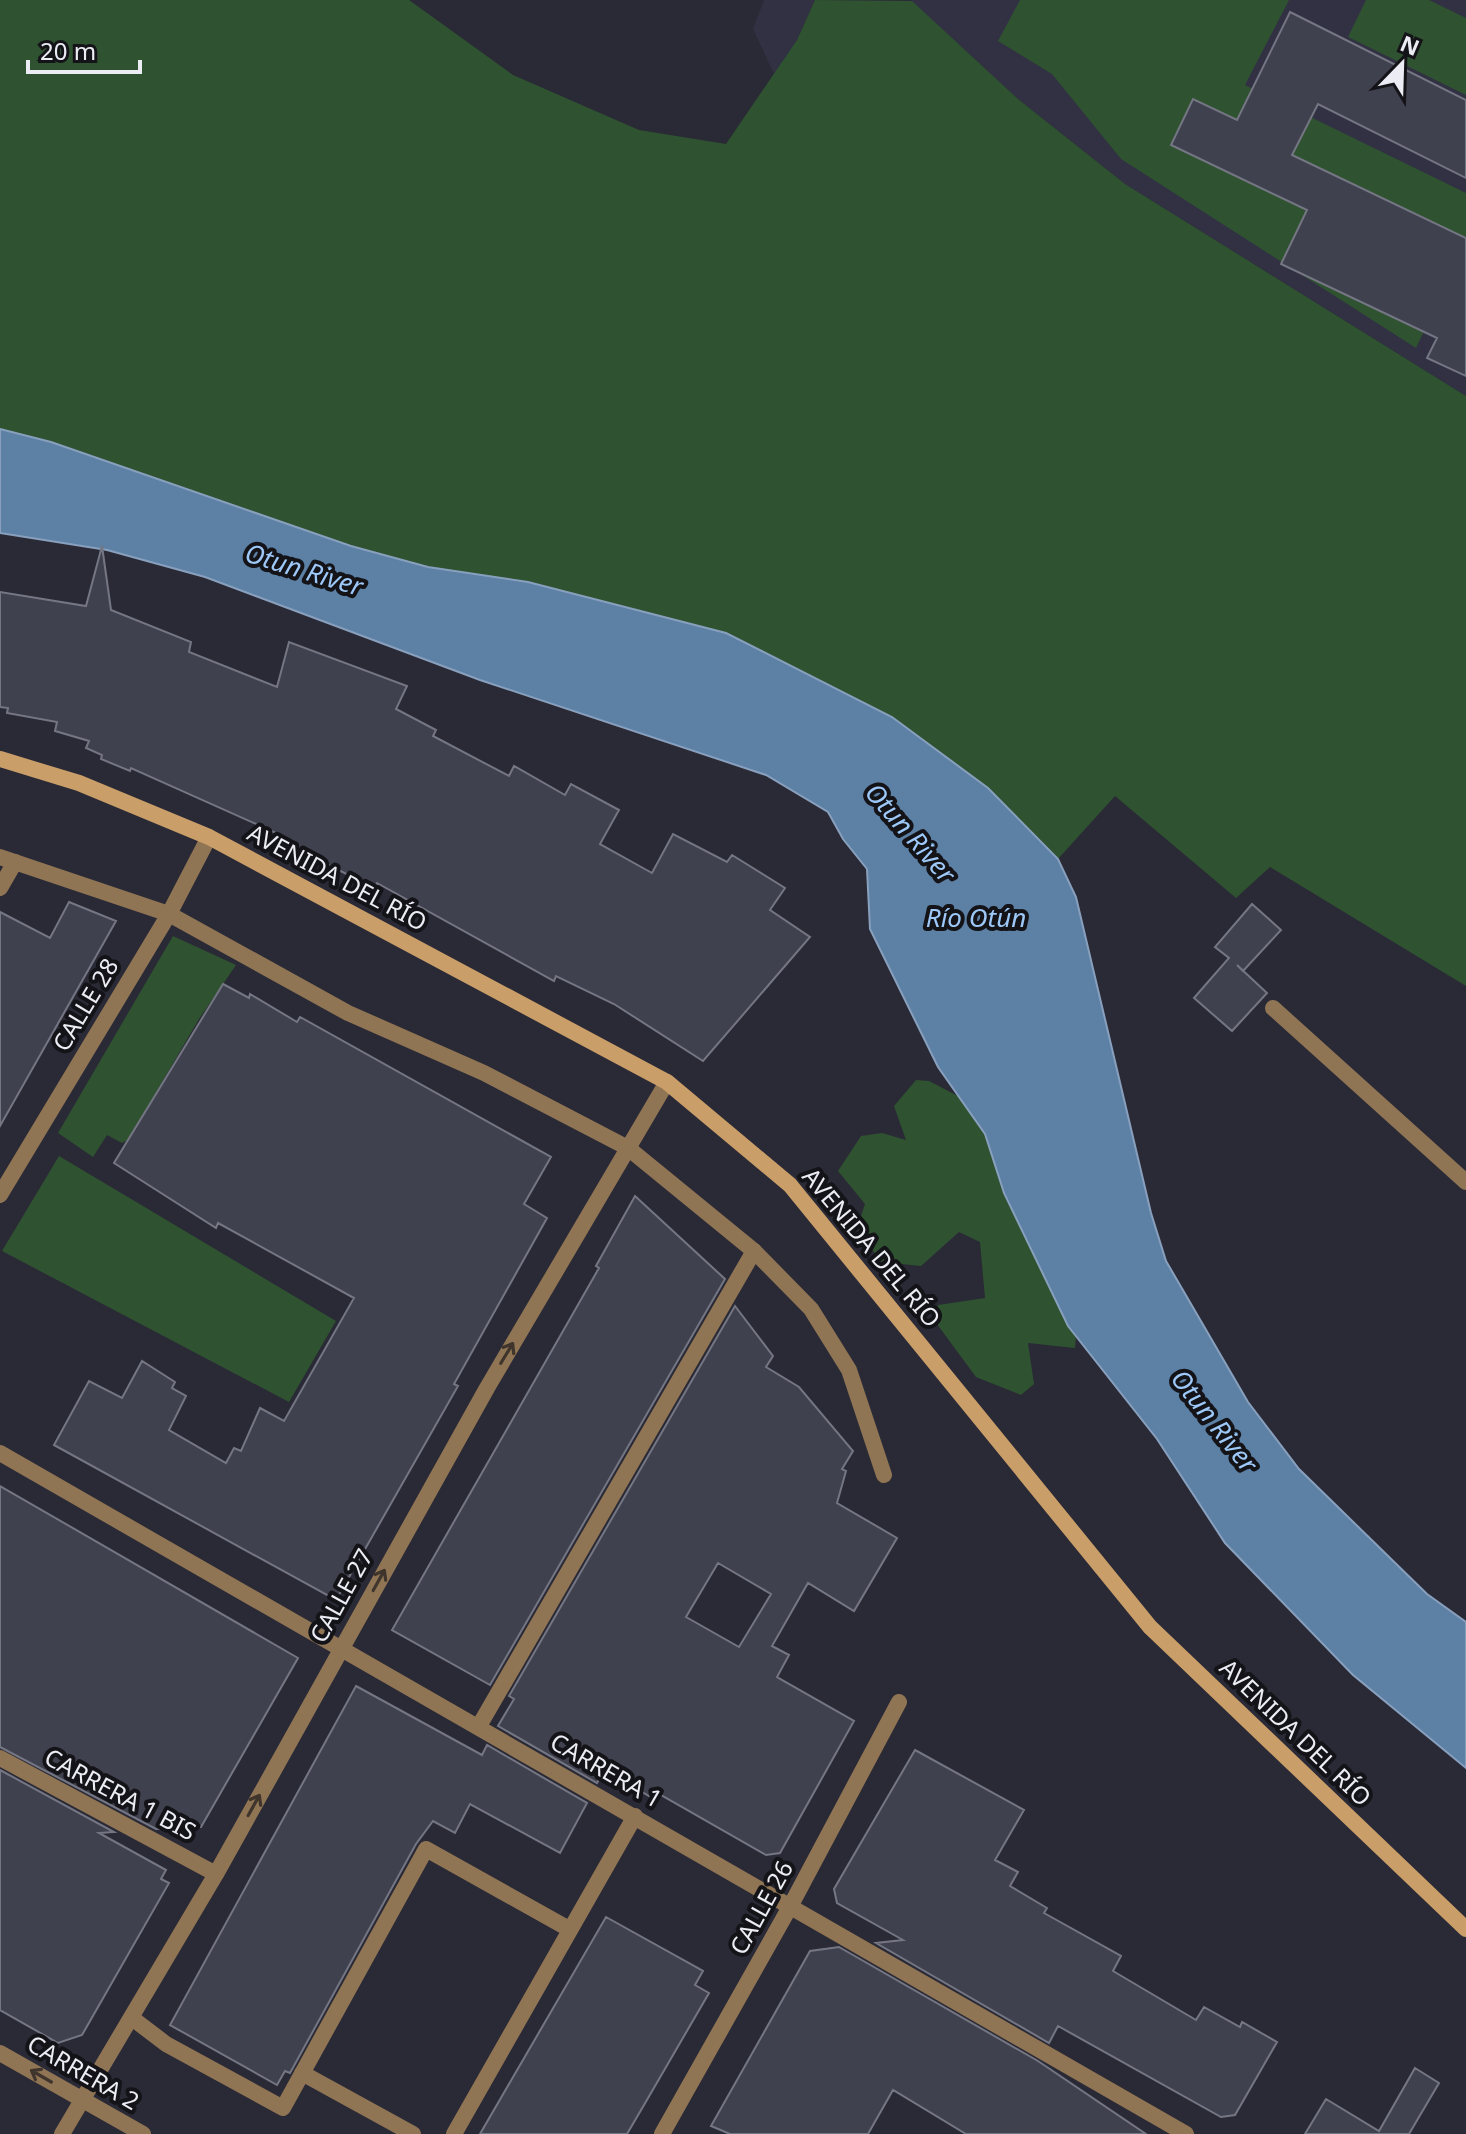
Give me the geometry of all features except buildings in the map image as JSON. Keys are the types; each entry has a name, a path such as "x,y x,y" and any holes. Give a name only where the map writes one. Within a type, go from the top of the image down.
{"main road":[{"name":"AVENIDA DEL RÍO","path":"0,759 79,783 209,837 667,1082 790,1185 1150,1627 1466,1929"}],"street":[{"name":"CALLE 28","path":"0,1195 169,914 209,837"},
{"path":"0,888 8,859 169,914 348,1013 484,1073 628,1148 754,1251 811,1309 849,1370 884,1475"},
{"path":"1273,1008 1466,1182"},
{"name":"CALLE 27","path":"62,2134 216,1874 487,1388 667,1082"},
{"path":"479,1726 754,1251"},
{"name":"CARRERA 1","path":"0,1453 1186,2134"},
{"name":"CALLE 26","path":"662,2134 791,1905 899,1702"},
{"name":"CARRERA 1 BIS","path":"0,1758 216,1874"},
{"path":"454,2134 635,1816"},
{"path":"132,2018 166,2044 283,2108 426,1849 569,1929"},
{"name":"CARRERA 2","path":"0,2053 143,2134"},
{"path":"302,2073 413,2134"}],"shaded area":[{"path":"764,0 815,0 797,40 774,74 753,29"},
{"path":"910,0 1466,0 1466,396 1125,184 1018,99"}],"green space":[{"path":"0,0 409,0 513,75 639,130 726,144 797,40 815,0 912,1 1018,99 1125,184 1466,396 1466,986 1270,867 1236,898 1115,796 1058,859 988,788 892,717 726,633 528,582 428,567 351,546 51,442 0,429"},
{"path":"1020,0 1289,0 1245,85 1466,193 1466,243 1416,348 1121,159 1052,74 998,41"},
{"path":"1366,0 1429,0 1466,18 1466,95 1348,37"},
{"path":"173,936 236,965 199,1019 128,1140 122,1143 107,1135 93,1157 58,1133"},
{"path":"916,1080 929,1081 977,1106 1076,1332 1075,1348 1028,1343 1034,1384 1021,1395 976,1377 934,1320 938,1305 985,1298 980,1242 959,1232 921,1266 881,1262 857,1228 865,1204 838,1171 861,1136 882,1133 906,1140 894,1106"},
{"path":"59,1156 336,1321 289,1402 2,1251"}],"water":[{"name":"Río Otún","path":"0,429 51,442 351,546 428,567 528,582 726,633 892,717 988,788 1058,859 1076,897 1151,1213 1166,1261 1248,1402 1299,1469 1427,1594 1466,1622 1466,1768 1353,1675 1225,1543 1157,1439 1068,1326 1004,1193 985,1134 938,1067 870,929 867,869 843,839 828,812 766,775 480,680 205,577 107,550 0,533"}],"water label":[{"name":"Otun River","path":"304,570"},
{"name":"Otun River","path":"910,833"},
{"name":"Otun River","path":"1214,1421"}]}
